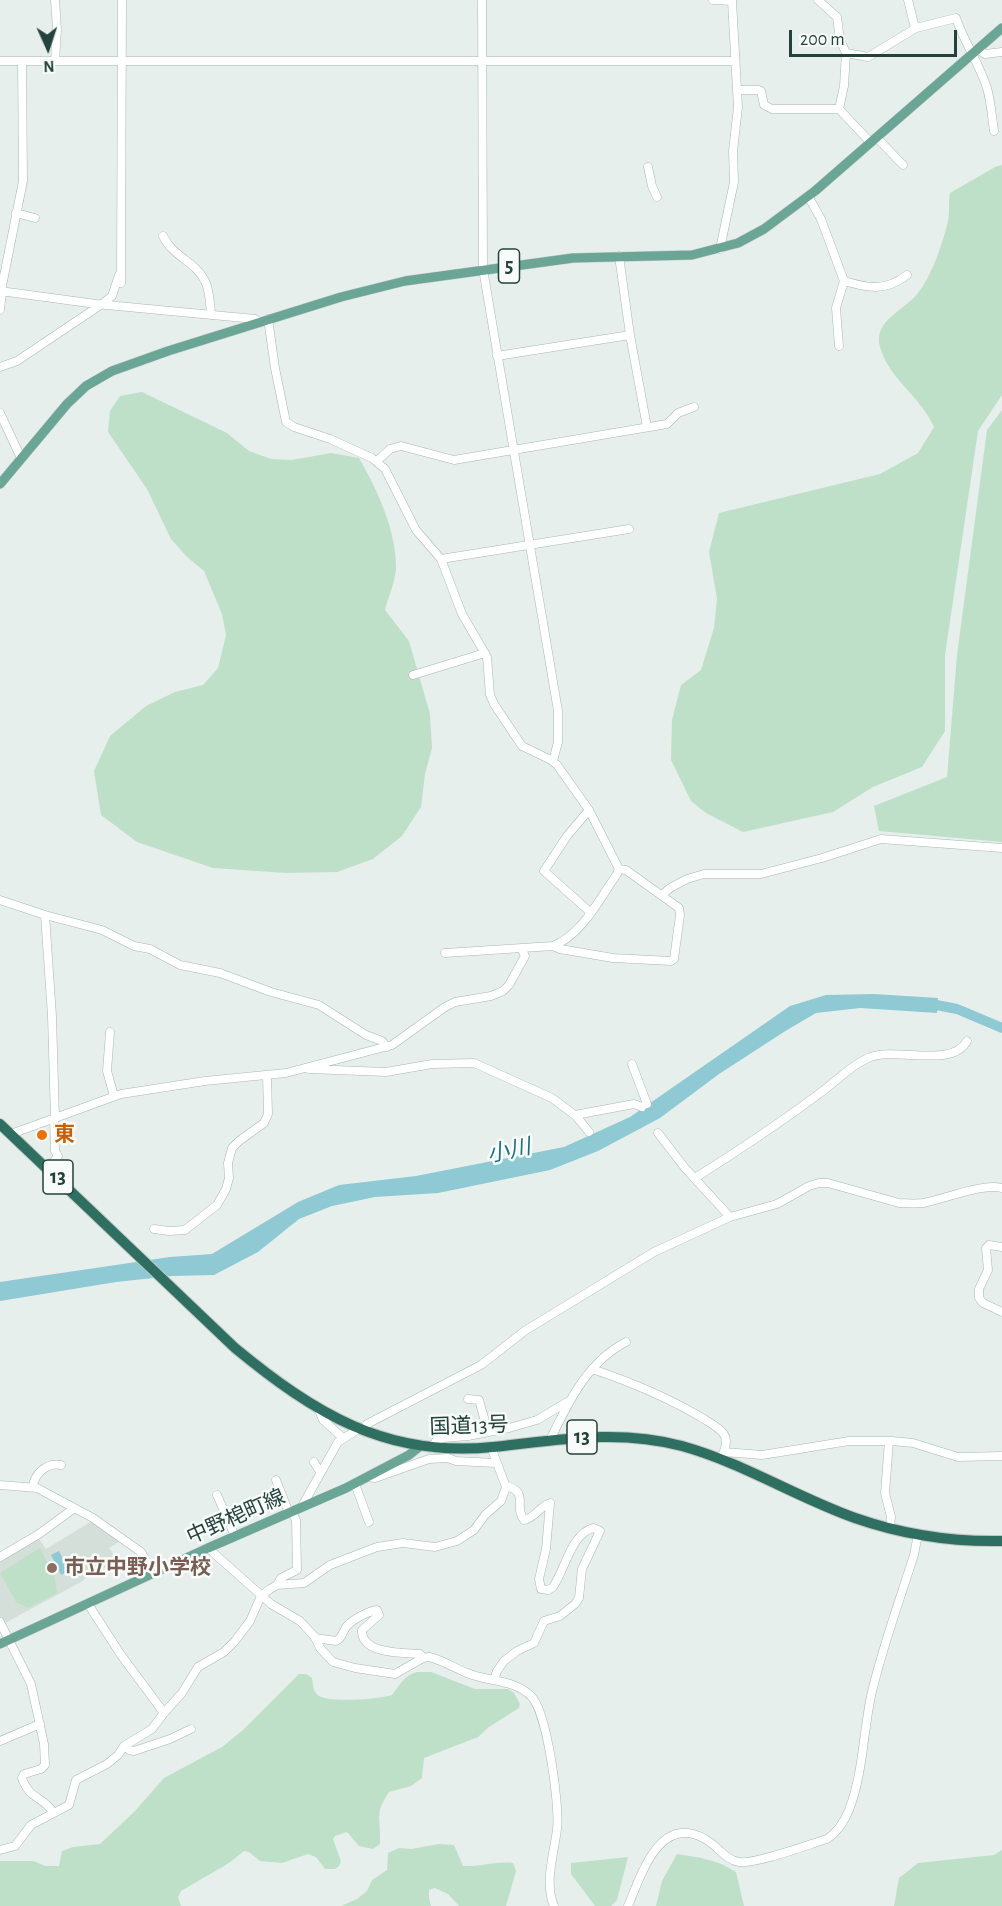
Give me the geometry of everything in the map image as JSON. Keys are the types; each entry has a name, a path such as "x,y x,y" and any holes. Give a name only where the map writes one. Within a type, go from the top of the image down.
{"highway":[{"name":"国道13号","path":"0,1124 234,1348 271,1378 320,1410 354,1427 419,1447 432,1448 491,1447 550,1440 617,1436 650,1439 721,1455 854,1517 890,1528 960,1539 1002,1541"}],"main road":[{"name":"5","path":"0,484 67,404 86,386 134,362 376,286 573,258 692,255 720,249 758,234 874,141 1002,28"},
{"name":"中野梍町線","path":"0,1644 208,1548 353,1485 409,1455 419,1447"}],"street":[{"path":"55,0 57,29 55,61"},
{"path":"121,283 123,0"},
{"path":"482,0 483,269 558,711 558,742 553,761"},
{"path":"713,0 732,1 738,107 733,151 734,182 720,249"},
{"path":"818,0 829,3 838,19 840,40 846,53 844,86 839,109"},
{"path":"908,0 915,28"},
{"path":"846,53 868,57 915,28 956,18 963,40 975,51 985,54 1002,52"},
{"path":"975,51 987,87 994,131"},
{"path":"0,61 735,61"},
{"path":"0,310 1,291 24,170 22,61"},
{"path":"737,90 759,90 764,105 772,109 839,109 903,165"},
{"path":"648,166 652,186 657,196"},
{"path":"808,196 821,219 844,281 836,308 839,346"},
{"path":"16,213 35,218"},
{"path":"163,236 176,254 206,283 212,315"},
{"path":"619,256 630,335 647,427"},
{"path":"0,367 17,361 102,304 112,296 121,271"},
{"path":"844,281 875,288 890,284 907,275"},
{"path":"1,291 264,321 286,422 376,461 384,469 416,530 441,558 462,614 489,662 489,687 494,704 523,748 553,761 589,810 619,869"},
{"path":"497,356 630,335"},
{"path":"376,461 390,449 401,446 454,460 667,424 678,413 694,407"},
{"path":"0,412 21,458"},
{"path":"441,558 629,529"},
{"path":"413,675 485,652"},
{"path":"589,810 544,871 590,912"},
{"path":"662,895 687,879 704,874 761,874 881,839 1002,848"},
{"path":"553,946 594,955 671,961 675,956 680,910 626,870 619,869"},
{"path":"444,953 553,946 562,943 590,912 619,869"},
{"path":"0,900 102,930 180,965 220,973 271,992 319,1005 366,1035 382,1041 387,1047"},
{"path":"45,915 52,1016 55,1151 58,1156 48,1169"},
{"path":"11,1134 114,1096 205,1081 267,1076 387,1047 455,1002 491,996 503,991 509,986 525,956 521,948"},
{"path":"110,1032 107,1071 114,1096"},
{"path":"695,1178 819,1095 853,1067 868,1058 897,1054 952,1055 964,1047 967,1041"},
{"path":"305,1068 378,1072 432,1064 469,1062 542,1092 575,1115 589,1132"},
{"path":"575,1115 634,1104 644,1105 632,1064"},
{"path":"154,1229 185,1230 217,1205 229,1178 228,1163 232,1148 264,1123 268,1114 267,1076"},
{"path":"658,1133 730,1217"},
{"path":"367,1424 481,1365 526,1330 654,1252 730,1217 777,1204 809,1186 828,1183 899,1203 923,1203 988,1188 1002,1188"},
{"path":"1002,1247 988,1245 986,1248 988,1270 978,1294 983,1303 1002,1312"},
{"path":"550,1440 569,1401 592,1370 607,1354 626,1342"},
{"path":"592,1370 622,1379 690,1411 724,1434 726,1442 721,1455 762,1455 849,1441 889,1441 913,1443 958,1457 1002,1456"},
{"path":"468,1400 479,1400 488,1432"},
{"path":"432,1448 436,1441 443,1438 488,1432 537,1420 569,1401"},
{"path":"320,1410 323,1420 343,1438"},
{"path":"301,1508 338,1442 354,1432"},
{"path":"889,1441 885,1493 891,1517 890,1528"},
{"path":"277,1585 304,1583 330,1565 377,1547 403,1542 435,1547 457,1541 474,1530 501,1501 506,1486 491,1447"},
{"path":"368,1477 375,1478 429,1459 448,1458 456,1461 496,1463"},
{"path":"314,1462 321,1472"},
{"path":"33,1487 34,1480 43,1469 55,1464 61,1465"},
{"path":"0,1850 15,1846 31,1825 69,1805 76,1780 107,1764 118,1755 124,1746 152,1729 182,1694 198,1667 224,1652 235,1641 250,1621 261,1596 277,1585 281,1578 297,1570 296,1520 276,1480"},
{"path":"0,1485 33,1487 93,1518 135,1546 147,1560 154,1574"},
{"path":"353,1485 367,1521"},
{"path":"494,1680 504,1661 534,1642 544,1621 560,1616 575,1604 579,1598 582,1569 600,1531 593,1528 586,1530 570,1550 553,1587 548,1590 541,1589 539,1579 546,1549 550,1503 546,1504 534,1517 524,1520 520,1512 520,1495 517,1490 506,1486"},
{"path":"217,1495 235,1536"},
{"path":"0,1557 39,1534 73,1509"},
{"path":"627,1906 655,1848 670,1836 695,1835 713,1844 731,1859 746,1862 827,1839 836,1833 849,1810 865,1743 872,1695 914,1555 918,1534"},
{"path":"208,1548 234,1569 261,1596 300,1621 333,1662 372,1671 399,1674 423,1658 434,1658 467,1673 521,1688 534,1699 541,1713 558,1804 558,1825 550,1881 554,1906"},
{"path":"88,1604 121,1655 164,1713"},
{"path":"315,1638 336,1641 343,1636 347,1625 370,1611 377,1610 379,1615 362,1630 363,1639 367,1644 378,1649 420,1654 423,1658"},
{"path":"0,1622 31,1684 46,1763 41,1769 24,1774 22,1778 31,1796 43,1801 53,1812"},
{"path":"0,1741 40,1724"},
{"path":"124,1746 129,1750 134,1750 170,1739 191,1729"}],"shaded area":[{"name":"市立中野小学校","path":"92,1521 122,1540 109,1548 119,1562 92,1573 81,1582 3,1624 0,1618 0,1562 39,1539 46,1549"}],"green space":[{"path":"1002,165 1002,395 978,431 945,655 945,731 922,767 873,787 833,812 743,832 706,813 691,801 671,760 672,720 681,685 701,670 714,628 717,599 709,552 719,513 880,474 918,453 934,427 921,406 890,369 880,347 881,330 891,317 918,293 933,268 948,221 950,193"},
{"path":"142,392 227,433 249,451 271,459 292,460 331,453 359,458 373,483 385,511 395,555 396,569 385,610 409,641 430,714 432,748 425,774 421,807 402,836 373,859 337,872 286,873 213,868 137,842 101,815 94,771 110,736 146,706 175,692 203,685 218,668 226,635 222,614 204,571 171,539 147,489 108,432 110,411 120,396"},
{"path":"1002,410 1002,842 879,831 874,806 947,777 957,655 987,430"},
{"path":"40,1548 55,1578 57,1593 28,1608 16,1602 0,1573"},
{"path":"417,1672 431,1672 475,1689 508,1689 514,1693 520,1704 519,1708 489,1727 478,1737 424,1758 422,1778 411,1786 389,1792 381,1806 379,1816 380,1844 373,1849 359,1846 347,1832 335,1836 333,1839 341,1861 335,1869 325,1869 316,1857 308,1854 282,1863 260,1861 249,1852 244,1851 229,1863 181,1891 178,1897 181,1906 0,1906 0,1861 34,1861 45,1866 59,1866 62,1851 73,1847 100,1844 135,1811 164,1778 222,1747 243,1730 299,1674 306,1674 312,1678 314,1690 319,1696 355,1700 392,1695 405,1678"},
{"path":"439,1844 454,1845 463,1866 513,1863 516,1871 506,1906 459,1906 448,1894 435,1888 429,1890 431,1906 341,1906 357,1899 367,1891 372,1880 387,1870 388,1853 399,1848 411,1849"},
{"path":"1002,1850 1002,1906 894,1906 899,1878 918,1863 994,1855"},
{"path":"677,1854 715,1862 736,1872 744,1906 656,1906 662,1881"},
{"path":"628,1857 617,1900 611,1906 595,1906 571,1874 571,1863"}],"water":[{"path":"874,994 938,998 937,1013 860,1008 816,1013 719,1074 660,1118 598,1151 550,1170 438,1193 375,1197 332,1206 299,1219 258,1252 214,1275 172,1276 116,1282 0,1301 0,1282 170,1257 212,1254 298,1202 339,1185 416,1176 564,1147 630,1117 790,1006 826,995"},
{"path":"59,1551 69,1571 61,1575 51,1555"}],"waterway":[{"name":"小川","path":"926,1003 957,1009 1002,1028"}],"place":[{"name":"東","path":"42,1135"},
{"name":"市立中野小学校","path":"52,1568"}]}
